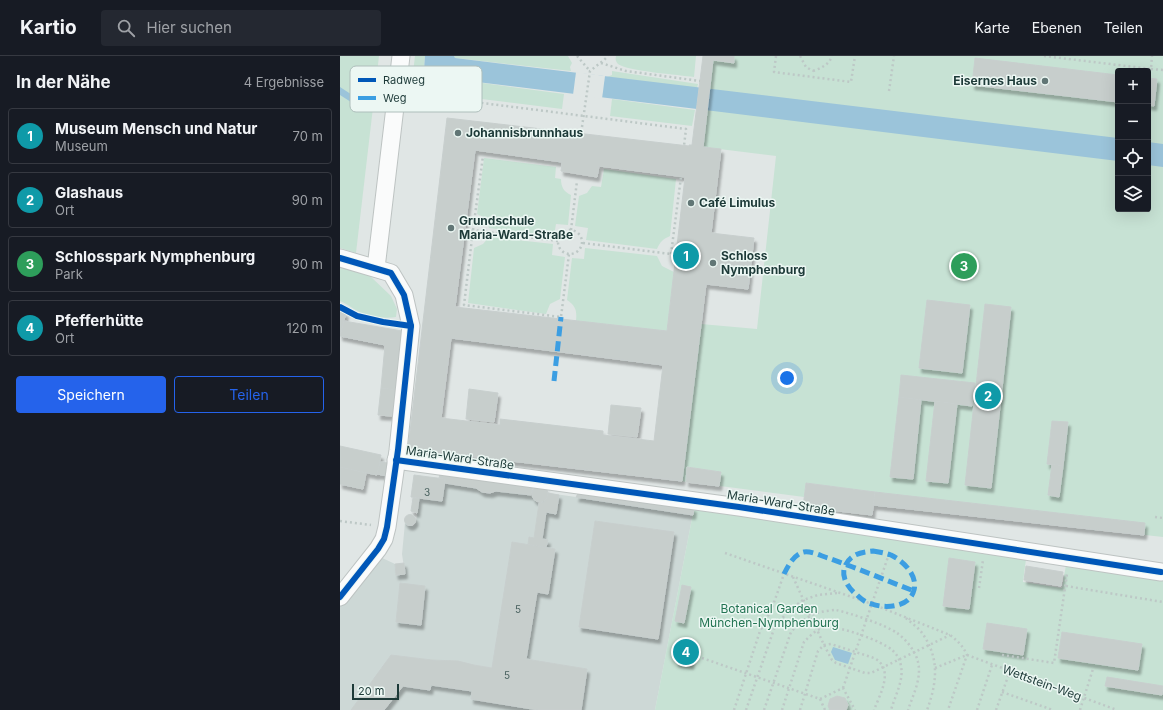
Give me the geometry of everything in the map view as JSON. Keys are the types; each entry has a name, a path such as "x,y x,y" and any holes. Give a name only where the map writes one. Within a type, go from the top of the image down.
{"street":[{"path":"400,66 401,56"},
{"path":"376,268 395,112"},
{"name":"Maria-Ward-Straße","path":"340,258 391,273 404,295 411,326 396,460 384,539 378,549 340,597"},
{"name":"Maria-Ward-Straße","path":"396,460 739,507 984,546 1161,572"}],"path":[{"path":"577,56 590,72"},
{"path":"582,127 590,72 608,56"},
{"path":"776,56 774,72 851,82 854,56"},
{"path":"800,56 806,67 813,71"},
{"path":"813,71 826,65 832,56"},
{"path":"889,91 894,56"},
{"path":"1044,56 1142,68"},
{"path":"1150,68 1152,56"},
{"path":"601,63 626,71 700,81"},
{"path":"1151,69 1163,70"},
{"path":"813,71 813,77"},
{"path":"482,103 686,129 684,146"},
{"path":"483,156 464,305 561,317 569,254"},
{"path":"671,254 681,177"},
{"path":"571,230 577,181"},
{"path":"474,230 558,241"},
{"path":"571,230 575,231 581,236 582,247 576,253 569,254 565,253 560,248 558,241 564,231 571,230"},
{"path":"582,243 676,254"},
{"path":"1155,517 1163,518"},
{"path":"340,522 387,527"},
{"path":"979,588 984,546"},
{"path":"725,553 872,604 950,635 964,647 967,655 948,710"},
{"path":"702,658 820,699 843,688 889,554"},
{"path":"1002,655 1054,663 1070,558"},
{"path":"734,710 760,631 772,608 784,574"},
{"path":"793,577 824,645 832,660 836,664 866,673 871,673 950,635"},
{"path":"1066,586 1163,602"},
{"path":"746,710 774,628 788,611 803,600 818,595 839,593"},
{"path":"764,710 791,632 810,616 821,612 835,610 867,620 897,632 907,642 918,662 920,675 908,710"},
{"path":"904,617 921,632 934,657 936,675 932,697 927,710"},
{"path":"782,710 804,642 811,634 826,627 838,628 884,644 893,651 899,659 902,677 891,710"},
{"path":"800,710 818,651 824,645 831,644 879,661 884,667 886,675 874,710"},
{"path":"935,668 967,655"},
{"path":"976,710 992,664"},
{"path":"1080,710 1093,669"},
{"path":"996,710 1010,671"},
{"path":"843,688 854,710"},
{"path":"1002,692 1053,710"},
{"path":"820,699 825,710"}],"shaded area":[{"path":"445,483 476,488 482,492 490,493 496,491 531,495 535,501 539,503 547,498 548,493 576,497 579,492 694,508 655,710 340,710 340,603 378,556 395,564 396,575 405,574 402,554 405,523 409,526 413,526 416,523 419,498 442,501"}],"green space":[{"path":"340,56 379,56 378,66 350,66 350,112 372,112 356,253 340,248"},
{"path":"415,56 425,56 424,66 414,66"},
{"path":"454,56 568,56 572,63 570,67 571,71 455,58"},
{"path":"616,56 696,56 694,77 632,69 618,64"},
{"path":"734,56 1163,56 1163,537 873,505 875,492 806,483 804,497 719,486 720,472 688,467 686,482 682,481 701,324 757,329 776,156 703,147 713,60 733,63"},
{"path":"612,71 698,84 697,88 607,77 612,75"},
{"path":"482,83 564,94 562,109 482,99"},
{"path":"612,99 695,110 692,126 610,116"},
{"path":"484,158 556,167 555,178 561,179 563,189 571,195 568,225 556,224 554,236 489,228 485,219 477,214"},
{"path":"604,169 676,179 670,236 665,238 659,244 657,249 586,240 588,228 575,226 579,196 587,193 592,186 601,187"},
{"path":"489,237 553,244 552,255 565,257 560,299 550,304 546,314 468,303 474,248 483,244"},
{"path":"585,248 657,256 662,266 674,272 667,331 576,321 575,309 567,300 572,258 584,259"},
{"path":"340,268 355,270 370,276 391,296 397,309 396,317 375,317 359,312 340,301"},
{"name":"Botanical Garden München-Nymphenburg","path":"694,508 1026,559 1023,582 1062,588 1066,565 1163,580 1163,710 655,710"}],"water":[{"path":"425,56 454,56 455,58 1115,138 1115,161 482,83 482,66 424,66"},
{"path":"340,87 350,94 350,101 340,95"},
{"path":"1151,142 1163,144 1163,167 1151,165"},
{"path":"833,647 852,653 848,664 835,660 831,652"}],"pier":[{"path":"576,72 605,76 602,99 573,95"}],"building":[{"name":"Schloss Nymphenburg","path":"703,56 734,56 734,63 713,60 703,147 721,149 711,233 754,238 748,289 706,284 682,481 408,449 447,118 689,146 692,145","holes":["475,150 562,162 561,171 597,177 599,166 685,177 667,331 455,307","451,338 663,365 654,441 603,435 603,431 500,419 500,425 441,418"]},
{"name":"Eisernes Haus","path":"975,58 1115,75 1115,102 972,85"},
{"path":"1151,78 1157,79 1154,106 1151,106"},
{"path":"927,300 970,305 962,373 919,368"},
{"path":"985,304 1011,307 991,488 965,485"},
{"path":"340,311 346,313 340,334"},
{"path":"344,321 402,331 396,390 381,388 385,345 340,336"},
{"path":"901,375 975,383 972,406 899,397"},
{"path":"381,388 396,390 392,416 378,415"},
{"path":"469,389 498,393 494,422 466,419"},
{"path":"899,397 921,400 913,479 890,477"},
{"path":"935,401 957,404 948,483 926,481"},
{"path":"611,405 641,408 637,437 608,434"},
{"path":"1052,421 1068,422 1063,466 1047,464"},
{"path":"340,446 381,455 377,475 340,467"},
{"path":"380,462 388,463 387,476 377,474"},
{"path":"1052,464 1063,466 1059,497 1048,495"},
{"path":"340,467 366,473 363,489 340,484"},
{"path":"687,467 721,472 719,486 686,482"},
{"path":"440,474 536,486 532,489 531,495 496,491 490,493 482,492 476,488 445,483 445,479 439,478"},
{"path":"414,475 445,479 442,501 411,497"},
{"path":"806,483 875,492 872,515 803,507"},
{"path":"537,486 543,486 548,491 546,500 543,502 537,502 532,497 532,491"},
{"path":"579,492 694,508 693,515 576,497"},
{"path":"875,492 1145,523 1144,535 873,505"},
{"path":"548,493 559,495 556,514 546,512 542,539 548,540 546,547 528,544 529,537 534,538 539,503 544,502"},
{"path":"413,498 419,498 417,513 411,511"},
{"path":"410,514 414,516 416,520 414,524 410,526 406,524 404,520 406,516"},
{"path":"595,521 674,532 658,639 579,627"},
{"path":"512,542 555,549 548,594 537,592 526,659 587,669 581,710 538,710 471,699 472,691 431,685 430,690 403,686 384,710 351,710 391,655 432,660 458,661 492,668"},
{"path":"949,558 975,562 969,609 943,606"},
{"path":"404,563 405,574 396,575 395,564"},
{"path":"1026,566 1063,572 1061,586 1024,580"},
{"path":"400,583 425,586 421,625 396,622"},
{"path":"682,585 691,587 684,623 675,621"},
{"path":"987,623 1027,629 1023,655 983,649"},
{"path":"1062,632 1142,644 1138,670 1058,658"},
{"path":"680,639 695,642 691,665 676,662"},
{"path":"1107,677 1163,686 1162,695 1105,686"},
{"path":"837,696 845,698 848,705 846,710 830,710 828,706 830,699"}],"marked path":[{"path":"554,381 561,317"},
{"path":"873,551 891,555 905,565 912,574 915,584 912,596 908,600 897,605 878,606 864,601 849,587 844,576 844,569 848,560 859,553 873,551"},
{"path":"784,574 787,567 797,555 804,552 810,552 914,591"}],"cycle path":[{"path":"340,258 391,273 404,295 411,326 398,450 384,539 378,549 340,597"},
{"path":"340,307 357,316 411,326"},
{"path":"396,460 739,507 1161,572"}],"place":[{"name":"Eisernes Haus","path":"1045,81"},
{"name":"Johannisbrunnhaus","path":"458,133"},
{"name":"Café Limulus","path":"691,203"},
{"name":"Grundschule Maria-Ward-Straße","path":"451,228"},
{"name":"Museum Mensch und Natur","path":"686,256"},
{"name":"Schloss Nymphenburg","path":"713,263"},
{"name":"Schlosspark Nymphenburg","path":"964,266"},
{"name":"Glashaus","path":"988,396"},
{"name":"Pfefferhütte","path":"686,652"}]}
